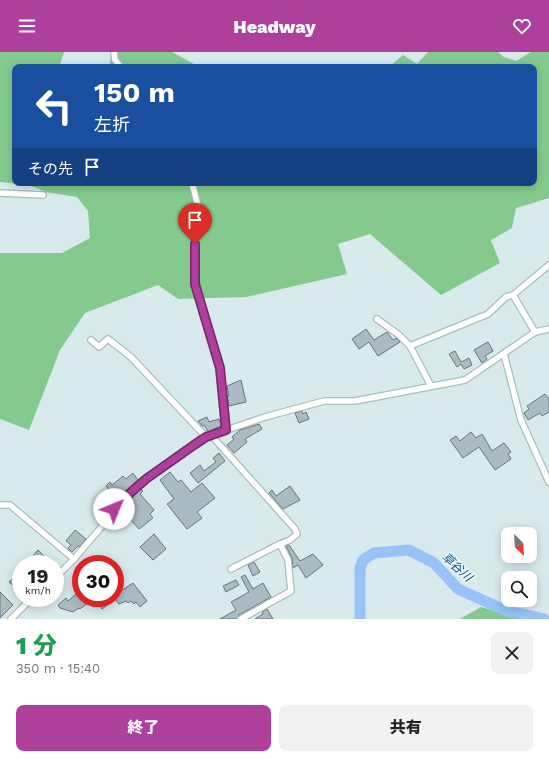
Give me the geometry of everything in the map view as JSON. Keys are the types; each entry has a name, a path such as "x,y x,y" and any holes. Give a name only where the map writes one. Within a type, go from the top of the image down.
{"street":[{"path":"114,52 115,60 118,64"},
{"path":"193,186 199,210 200,221 195,244 195,284 220,368 226,430"},
{"path":"0,192 43,195"},
{"path":"410,346 488,314 506,297 513,294 549,265"},
{"path":"513,294 535,332"},
{"path":"377,319 399,335 410,346 431,386"},
{"path":"77,555 104,524 120,502 146,479 209,436 265,417 324,401 356,401 465,380 535,332 549,329"},
{"path":"91,340 99,347 108,339 131,357 209,436 295,529 297,534 290,540 231,569"},
{"path":"504,354 521,420 549,482"},
{"path":"0,505 10,505 72,557"},
{"path":"241,619 291,591 288,560 280,544"},
{"path":"64,569 72,561"},
{"path":"11,619 23,607"}],"green space":[{"path":"0,52 64,52 60,64 12,64 12,183 0,182"},
{"path":"112,52 172,52 194,64 110,64"},
{"path":"428,52 498,52 504,57 516,61 531,52 549,52 549,198 516,208 512,228 491,240 500,263 441,295 370,234 338,244 347,274 246,297 178,299 158,285 85,313 60,350 29,430 0,419 0,253 62,253 90,238 88,211 77,197 46,192 31,186 537,186 537,64 417,64"},
{"path":"403,55 417,64 392,64"},
{"path":"481,607 525,619 460,619"}],"building":[{"path":"366,329 374,340 387,332 393,340 396,338 400,342 378,356 369,342 359,349 352,339"},
{"path":"488,342 493,351 485,356 487,359 482,363 474,350"},
{"path":"455,351 461,362 469,358 472,365 464,369 461,364 457,367 449,354"},
{"path":"241,380 246,402 229,406 227,386"},
{"path":"545,394 549,399 549,412 542,416 540,413 528,420 524,413 529,409 527,406"},
{"path":"302,411 303,414 306,412 309,419 299,423 295,413"},
{"path":"207,417 209,422 219,419 221,426 208,432 205,426 202,426 198,421"},
{"path":"259,424 262,429 245,439 247,442 234,453 227,445 234,439 232,437 240,430"},
{"path":"471,432 476,438 482,434 492,451 504,443 511,452 508,454 511,459 495,470 479,447 463,458 450,440 456,436 460,441"},
{"path":"219,453 225,461 198,483 190,473 200,465 204,471 216,462 213,458"},
{"path":"170,472 178,482 181,480 191,492 202,483 215,498 197,512 202,518 187,529 167,504 174,499 160,480"},
{"path":"133,473 138,480 108,506 105,502 114,495 106,486 110,482 112,485 123,476 126,479"},
{"path":"290,486 300,500 283,509 269,493 272,490 276,496"},
{"path":"141,489 143,491 140,494 154,510 150,514 153,518 139,529 122,510 130,503 128,500"},
{"path":"75,530 86,539 72,552 68,548 71,545 66,541"},
{"path":"154,534 166,549 153,560 140,547"},
{"path":"289,545 300,561 313,554 323,565 306,578 298,565 293,568 292,558 286,546"},
{"path":"38,550 43,555 34,555"},
{"path":"254,562 260,572 253,576 248,565"},
{"path":"245,575 253,589 263,583 271,597 239,615 237,619 220,619 236,610 231,602 249,592 241,577"},
{"path":"236,580 239,585 226,592 223,586"},
{"path":"133,583 147,601 140,607 136,602 134,604 131,601 128,603 126,601 124,602 124,589"},
{"path":"0,592 12,604 12,606 0,618"},
{"path":"66,598 68,601 72,598 72,607 83,607 73,612 60,608 59,607 64,607 64,600"},
{"path":"267,609 273,619 255,619 263,614 262,612"}],"waterway":[{"name":"草谷川","path":"360,619 360,568 363,560 374,553 409,550 434,563 458,589 507,611 544,619"}],"route":[{"path":"114,509 146,479 194,445 206,437 226,430 220,368 195,284 195,244"}]}
